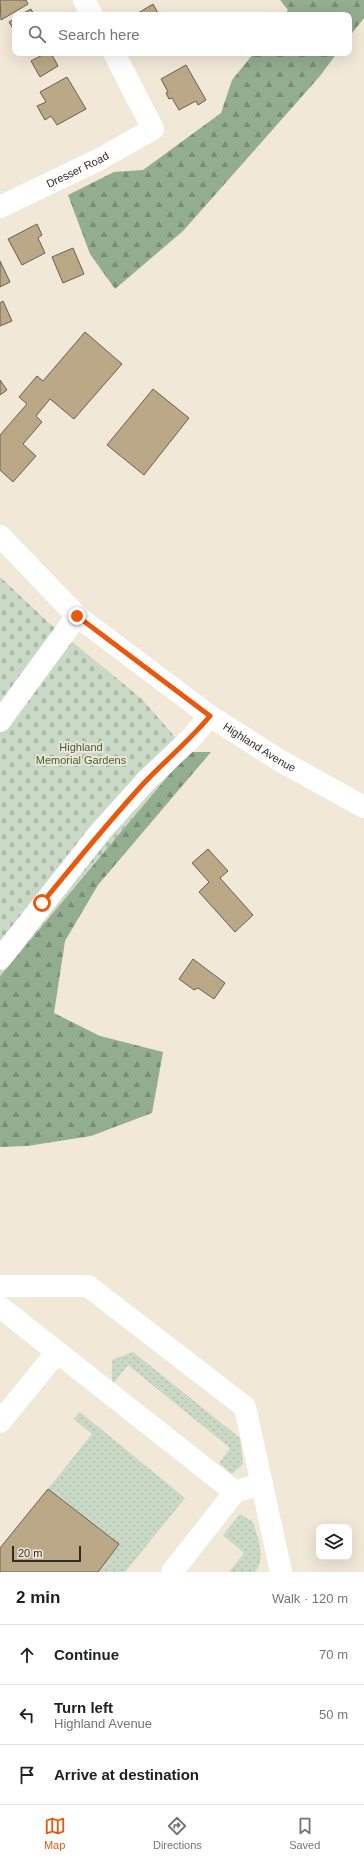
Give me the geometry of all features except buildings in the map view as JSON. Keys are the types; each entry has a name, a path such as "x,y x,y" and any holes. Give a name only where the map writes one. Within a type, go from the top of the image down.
{"street":[{"path":"84,0 90,12"},
{"name":"Dresser Road","path":"0,207 100,159 153,129 116,56"},
{"name":"Highland Avenue","path":"0,536 77,616 210,716 279,760 364,807"},
{"path":"0,721 77,616"},
{"path":"0,959 100,832 146,781 191,738 210,716"},
{"path":"0,1286 88,1286 245,1407 282,1572"},
{"path":"0,1307 235,1492"},
{"path":"0,1422 57,1352"},
{"path":"172,1572 235,1492 262,1483"}],"green space":[{"path":"280,0 364,0 364,18 352,33 352,12 286,12 288,10"},
{"path":"252,56 335,56 320,76 183,231 115,289 90,254 68,195 114,172 143,170 221,113 232,80"},
{"name":"Highland Memorial Gardens","path":"0,577 48,622 142,699 188,752 0,976"},
{"path":"188,752 211,752 98,885 65,941 54,1013 100,1036 163,1052 152,1113 91,1136 27,1146 0,1147 0,976"},
{"path":"133,1352 240,1438 243,1464 232,1474 219,1463 230,1448 128,1365 112,1385 112,1360"},
{"path":"80,1412 185,1498 125,1572 98,1572 119,1544 48,1489 92,1434 74,1419"},
{"path":"240,1514 253,1522 259,1541 261,1554 259,1566 255,1572 229,1572 244,1553 223,1535"}],"route":[{"path":"42,903 100,832 146,781 191,738 210,716 77,616"}]}
